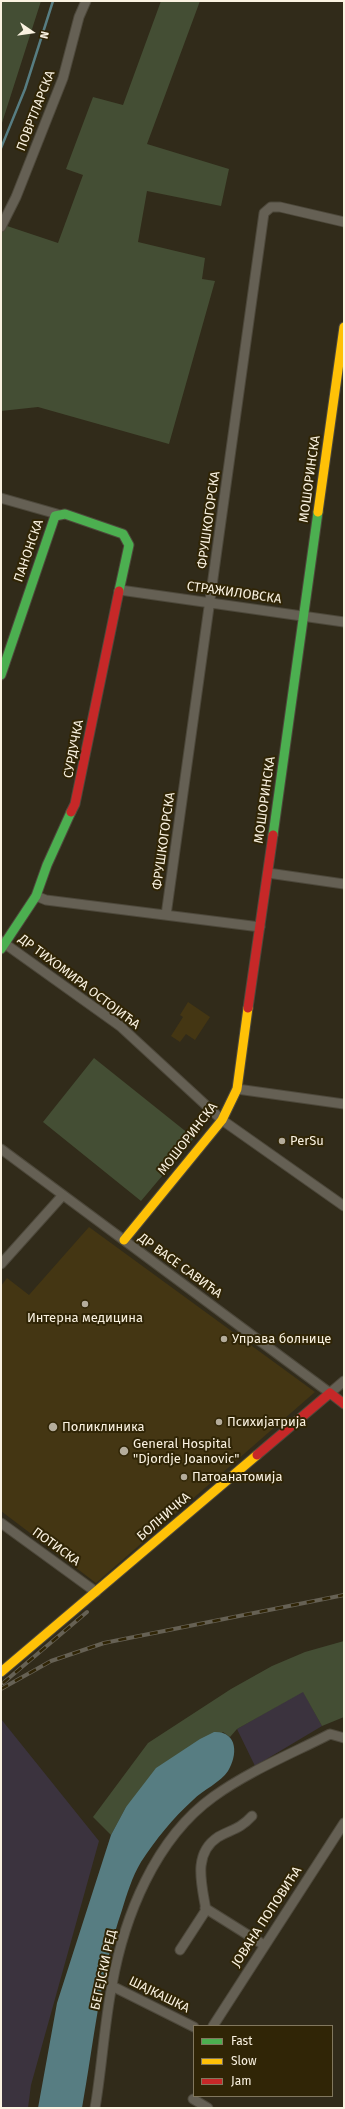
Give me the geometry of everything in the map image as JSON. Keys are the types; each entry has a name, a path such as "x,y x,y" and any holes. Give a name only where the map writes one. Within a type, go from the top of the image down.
{"street":[{"name":"ПОВРТЛАРСКА","path":"1,227 16,197 63,78 77,24 86,1"},
{"name":"ФРУШКОГОРСКА","path":"166,915 264,213 271,207 280,207 344,222"},
{"name":"МОШОРИНСКА","path":"124,1240 222,1120 238,1089 344,327"},
{"path":"1,498 57,514"},
{"name":"ПАНОНСКА","path":"1,675 53,520 57,514 65,514 120,532 126,536 129,545"},
{"name":"СУРДУЧКА","path":"2,944 36,896 47,865 77,799 129,545"},
{"name":"СТРАЖИЛОВСКА","path":"120,590 344,622"},
{"path":"268,873 344,884"},
{"path":"36,896 46,900 260,927"},
{"name":"ДР ТИХОМИРА ОСТОЈИЋА","path":"2,944 120,1026 222,1120 344,1206"},
{"path":"238,1089 344,1104"},
{"name":"ДР ВАСЕ САВИЋА","path":"1,1149 344,1404"},
{"path":"1,1264 63,1195"},
{"name":"БОЛНИЧКА","path":"1,1672 344,1381"},
{"name":"ПОТИСКА","path":"1,1523 96,1592"},
{"name":"БЕГЕЈСКИ РЕД","path":"95,2108 112,1986 126,1929 148,1877 170,1841 212,1798 233,1784 330,1734 344,1738"},
{"path":"180,1950 206,1910 200,1871 204,1852 219,1837 245,1824 252,1816"},
{"name":"ЈОВАНА ПОПОВИЋА","path":"214,2025 344,1823"},
{"path":"206,1908 264,1945"},
{"name":"ШАЈКАШКА","path":"112,1986 193,2026"},
{"path":"193,2100 208,2108"}],"shaded area":[{"path":"188,1002 210,1017 195,1040 186,1034 180,1042 171,1036 183,1017 180,1015"},
{"name":"General Hospital \"Djordje Joanovic\"","path":"89,1227 315,1392 96,1583 1,1511 1,1286 7,1278 29,1295"},
{"path":"303,1691 322,1726 255,1766 237,1729"},
{"path":"1,1719 99,1841 31,2085 28,2108 1,2108"}],"green space":[{"path":"1,1 41,1 1,126"},
{"path":"161,1 200,1 147,144 229,169 221,206 147,191 138,242 205,258 202,279 215,281 169,444 38,407 1,411 1,224 58,243 83,175 66,169 93,97 123,105"},
{"path":"94,1058 194,1138 141,1201 43,1122"},
{"path":"344,1641 344,1717 322,1726 303,1692 237,1729 230,1737 223,1732 126,1807 111,1835 93,1817 148,1743 231,1689 272,1666 305,1652"}],"water":[{"path":"214,1732 228,1735 234,1745 233,1758 228,1771 221,1779 193,1800 165,1829 141,1862 128,1892 114,1934 108,1959 98,2008 82,2108 38,2108 57,2003 111,1835 126,1807 156,1768 200,1739"}],"waterway":[{"path":"1,148 25,89 53,1"}],"railway":[{"path":"1,1689 51,1661 104,1643 344,1595"},
{"path":"3,1683 87,1612"}],"traffic: fast":[{"path":"273,835 318,512"},
{"path":"1,675 55,516 65,514 123,534 129,545 119,591"},
{"path":"1,949 36,896 47,865 71,812"}],"traffic: slow":[{"path":"318,512 344,327"},
{"path":"124,1240 222,1120 237,1089 248,1008"},
{"path":"1,1672 257,1455"}],"traffic: jam":[{"path":"71,812 75,804 119,591"},
{"path":"248,1008 273,835"},
{"path":"257,1455 330,1393 344,1404"}],"place":[{"name":"PerSu","path":"282,1141"},
{"name":"Интерна медицина","path":"85,1304"},
{"name":"Управа болнице","path":"224,1339"},
{"name":"Психијатрија","path":"219,1422"},
{"name":"Поликлиника","path":"53,1427"},
{"name":"General Hospital \"Djordje Joanovic\"","path":"124,1451"},
{"name":"Патоанатомија","path":"184,1477"}]}
